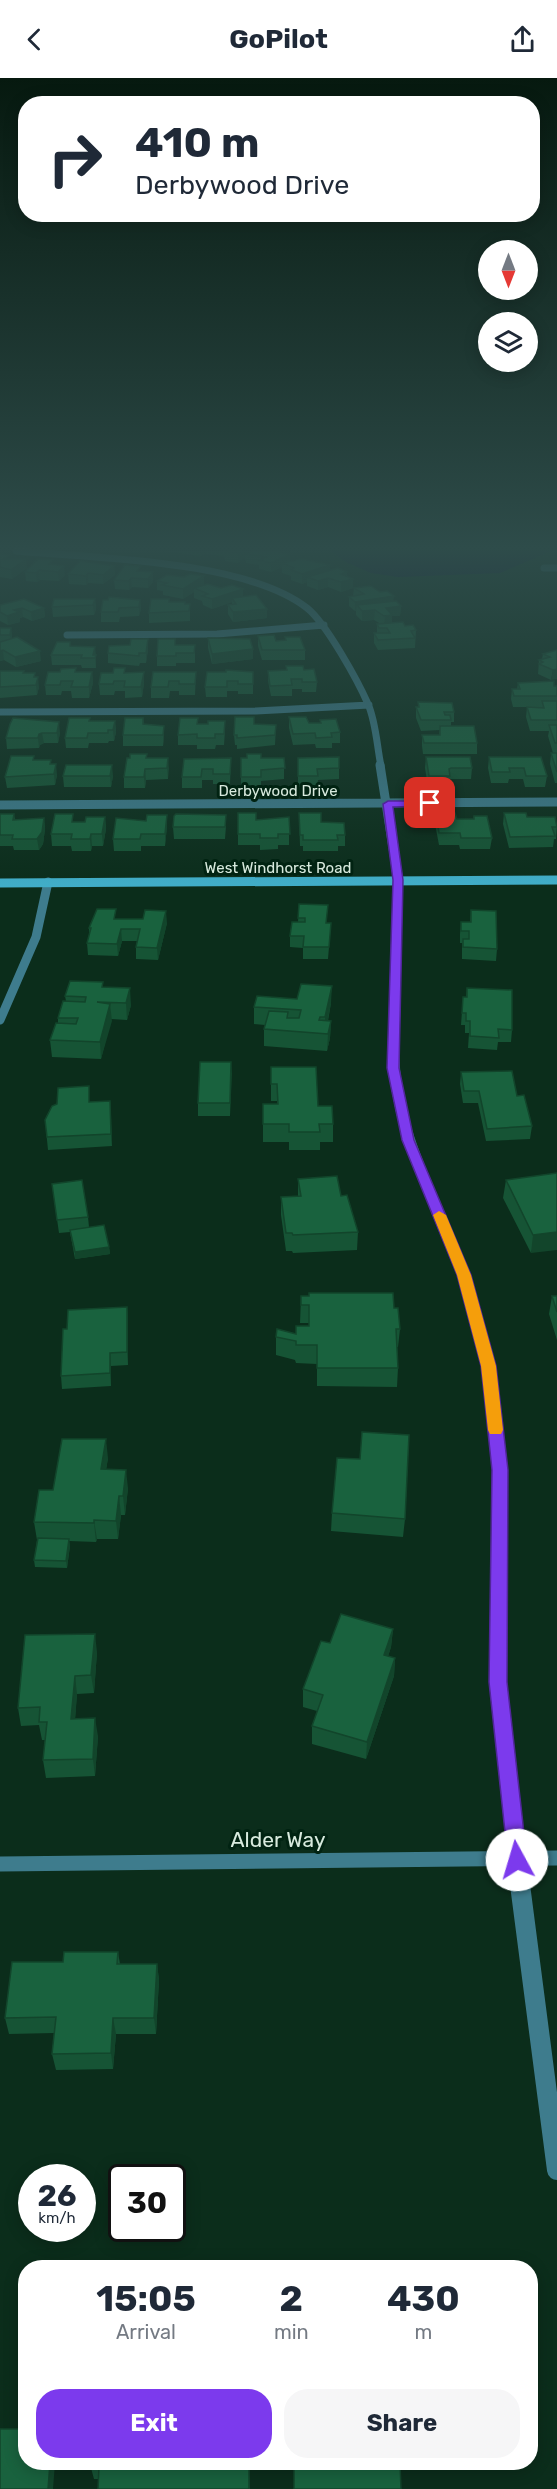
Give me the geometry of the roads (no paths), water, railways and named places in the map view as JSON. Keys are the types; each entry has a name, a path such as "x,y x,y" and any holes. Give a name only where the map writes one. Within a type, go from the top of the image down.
{"street":[{"path":"346,664 369,705 388,804 398,880 393,1068 408,1140 464,1275 489,1366 500,1470 498,1682 517,1860 557,2170"},
{"path":"0,712 256,711 369,705"},
{"name":"Derbywood Drive","path":"0,805 557,802"},
{"name":"West Windhorst Road","path":"0,883 557,880"},
{"path":"0,1020 36,937 48,882"},
{"name":"Alder Way","path":"0,1864 557,1858"}]}
